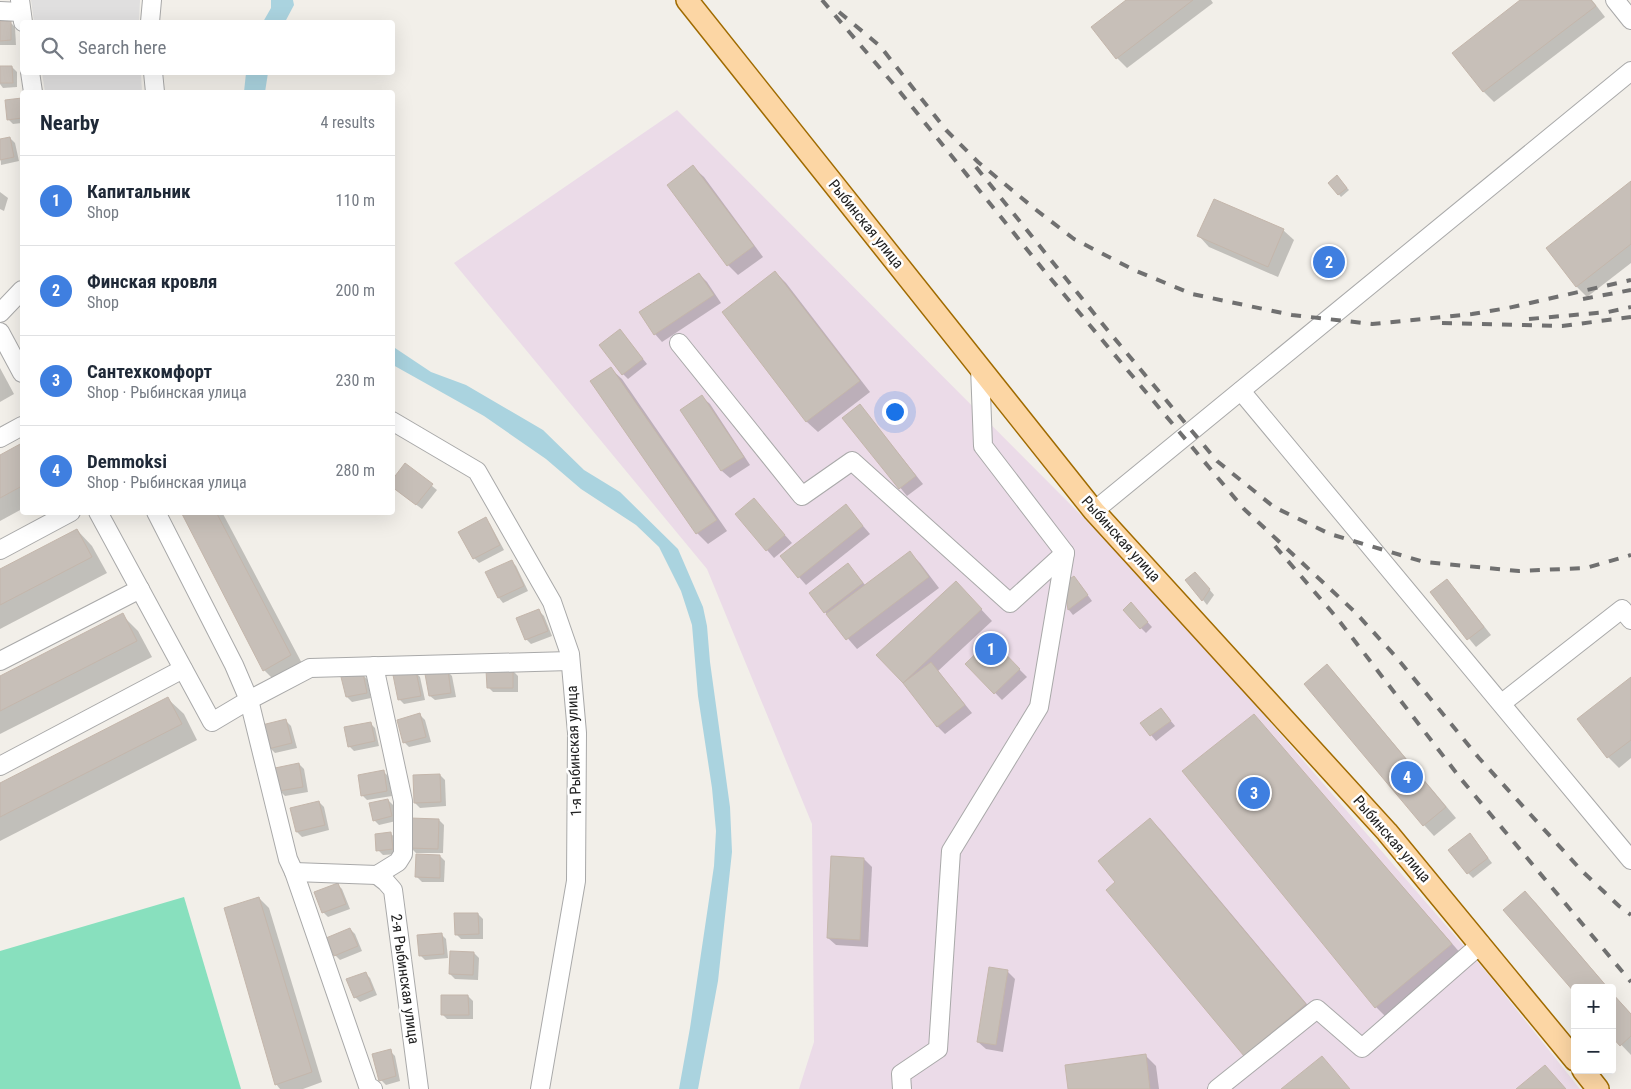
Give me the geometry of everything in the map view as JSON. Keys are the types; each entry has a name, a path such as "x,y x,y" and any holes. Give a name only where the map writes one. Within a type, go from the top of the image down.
{"main road":[{"name":"Рыбинская улица","path":"687,0 1094,511 1387,832 1571,1055"},
{"path":"1586,1074 1598,1089"}],"street":[{"path":"150,20 152,0"},
{"path":"1615,0 1631,20"},
{"path":"0,11 21,12"},
{"path":"1094,511 1631,71"},
{"path":"30,75 33,90"},
{"path":"154,75 155,90"},
{"path":"0,313 20,292"},
{"path":"0,332 20,369"},
{"path":"679,343 802,496 852,461 1010,603 1065,552"},
{"path":"902,1089 901,1074 938,1048 951,851 1040,707 1065,552 983,446 980,368"},
{"path":"1241,391 1631,860"},
{"name":"1-я Рыбинская улица","path":"395,423 477,471 552,602 570,654 577,733 576,881 540,1089"},
{"path":"0,438 20,427"},
{"path":"0,550 65,515"},
{"path":"100,515 212,722 248,700 310,668 570,661"},
{"path":"158,515 234,665 248,700 288,860 294,872 368,1086 372,1089"},
{"path":"0,661 140,589"},
{"path":"1502,703 1622,609 1631,620"},
{"path":"294,872 377,876 398,862 403,854 403,801 374,666"},
{"path":"0,766 183,669"},
{"name":"2-я Рыбинская улица","path":"377,876 393,890 419,1089"},
{"path":"1217,1089 1317,1009 1362,1048 1481,944"}],"shaded area":[{"path":"31,0 140,0 139,20 34,20"},
{"path":"42,75 141,75 142,90 45,90"},
{"path":"677,110 1091,525 1231,677 1488,974 1580,1089 799,1089 814,1042 812,824 707,569 454,263"}],"green space":[{"path":"184,897 241,1089 0,1089 0,951"}],"water":[{"path":"271,0 293,0 294,5 286,20 264,20 271,8"},
{"path":"246,75 268,75 265,90 244,90"},
{"path":"395,348 431,372 466,385 543,430 584,470 620,492 678,549 703,607 730,807 732,852 718,981 698,1089 679,1089 714,866 716,831 712,788 698,696 692,625 681,591 659,547 636,525 581,489 546,459 484,416 395,366"}],"building":[{"path":"1126,0 1193,0 1116,59 1091,27"},
{"path":"1520,0 1591,0 1596,6 1483,92 1452,53"},
{"path":"0,21 11,21 11,40 0,41"},
{"path":"0,66 12,66 13,83 0,83"},
{"path":"20,98 20,118 7,120 5,100"},
{"path":"10,137 14,157 0,160 0,139"},
{"path":"693,165 754,246 727,266 667,185"},
{"path":"1337,175 1347,188 1338,195 1328,183"},
{"path":"1631,181 1631,244 1576,287 1546,248"},
{"path":"1214,199 1284,229 1268,267 1197,236"},
{"path":"775,271 860,381 806,422 722,312"},
{"path":"699,273 714,295 654,335 639,312"},
{"path":"620,329 643,359 622,375 599,345"},
{"path":"611,367 717,520 696,534 590,381"},
{"path":"702,395 744,457 721,471 680,410"},
{"path":"860,404 916,476 899,489 842,418"},
{"path":"20,444 20,487 0,498 0,455"},
{"path":"405,463 433,484 416,505 395,489 395,476"},
{"path":"754,498 785,535 766,551 735,514"},
{"path":"846,504 863,526 798,578 780,556"},
{"path":"183,515 218,515 291,655 263,671"},
{"path":"486,517 500,545 473,559 458,532"},
{"path":"77,529 92,557 0,605 0,569"},
{"path":"910,551 929,577 846,640 826,614"},
{"path":"512,560 524,586 498,598 485,572"},
{"path":"848,563 863,583 824,613 809,593"},
{"path":"1195,572 1210,589 1202,601 1185,580"},
{"path":"1074,576 1088,595 1068,610 1064,583"},
{"path":"1447,579 1484,627 1467,640 1430,592"},
{"path":"956,581 982,609 903,683 876,655"},
{"path":"1131,602 1148,622 1140,629 1123,610"},
{"path":"539,609 548,631 525,640 516,618"},
{"path":"123,613 137,641 0,711 0,676"},
{"path":"991,639 1020,669 994,694 965,664"},
{"path":"931,662 965,705 937,727 903,683"},
{"path":"1327,664 1446,807 1423,826 1304,684"},
{"path":"448,670 451,693 429,696 425,674"},
{"path":"486,670 513,670 513,688 487,688"},
{"path":"416,671 421,696 398,700 393,675"},
{"path":"363,673 367,693 346,697 341,677"},
{"path":"1631,677 1631,740 1607,758 1577,719"},
{"path":"168,697 182,724 0,817 0,783"},
{"path":"1161,708 1171,721 1150,736 1140,723"},
{"path":"420,713 426,737 403,743 397,720"},
{"path":"1254,714 1452,944 1375,1008 1182,771"},
{"path":"286,719 292,743 268,749 262,725"},
{"path":"371,722 375,741 348,747 344,727"},
{"path":"299,763 303,787 279,791 275,768"},
{"path":"384,770 387,791 361,796 358,775"},
{"path":"440,774 441,802 414,803 413,775"},
{"path":"388,799 392,816 373,821 369,803"},
{"path":"319,801 325,825 296,832 290,808"},
{"path":"410,818 439,819 438,849 409,848"},
{"path":"1150,818 1306,1004 1244,1056 1106,890 1115,882 1098,861"},
{"path":"391,832 393,849 376,851 375,834"},
{"path":"1470,833 1488,858 1467,874 1448,850"},
{"path":"416,854 440,855 440,878 415,877"},
{"path":"831,856 864,858 860,940 827,938"},
{"path":"338,883 346,904 322,913 314,892"},
{"path":"1525,891 1605,984 1571,984 1571,988 1503,910"},
{"path":"259,897 312,1072 275,1085 224,908"},
{"path":"454,913 478,913 479,934 455,935"},
{"path":"350,928 358,946 334,956 326,938"},
{"path":"442,933 444,954 419,956 417,935"},
{"path":"450,951 474,952 473,975 449,974"},
{"path":"989,967 1008,970 996,1045 977,1042"},
{"path":"366,972 373,990 354,998 346,979"},
{"path":"441,995 468,995 469,1015 441,1015"},
{"path":"1616,997 1631,1014 1631,1036 1620,1046 1616,1042"},
{"path":"391,1049 396,1076 379,1081 372,1054"},
{"path":"1146,1054 1150,1089 1068,1089 1065,1065"},
{"path":"1322,1056 1350,1089 1281,1089"},
{"path":"1545,1065 1566,1089 1516,1089"}],"railway":[{"path":"822,0 896,87 1046,273 1244,509 1355,612 1397,658 1479,758 1581,870 1631,915"},
{"path":"839,12 880,46 946,130 978,162 1035,209 1074,239 1134,270 1192,294 1292,315 1372,324 1472,314 1508,308 1631,280"},
{"path":"976,167 1105,327 1217,461 1274,507 1330,534 1424,562 1519,571 1586,568 1631,555"},
{"path":"1583,299 1631,290"},
{"path":"1529,319 1608,312 1631,307"},
{"path":"1442,323 1562,326 1631,317"},
{"path":"1275,546 1337,618 1461,779 1631,982"}],"place":[{"name":"Финская кровля","path":"1329,262"},
{"name":"Капитальник","path":"991,649"},
{"name":"Demmoksi","path":"1407,777"},
{"name":"Сантехкомфорт","path":"1254,793"}]}
